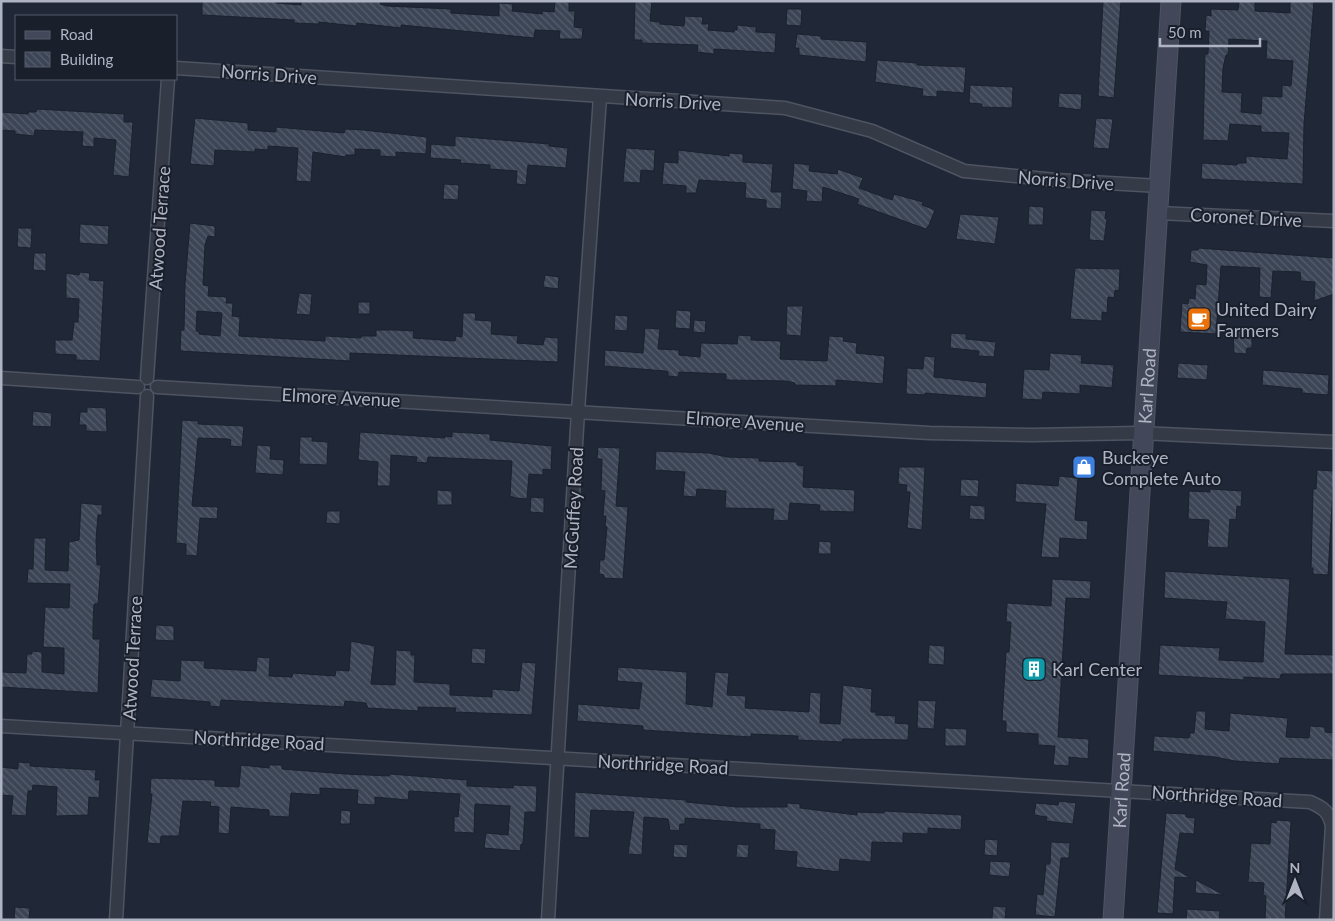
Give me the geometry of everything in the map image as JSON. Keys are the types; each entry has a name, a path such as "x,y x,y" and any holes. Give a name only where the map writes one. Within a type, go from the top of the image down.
{"main road":[{"name":"Karl Road","path":"1113,920 1171,1"}],"street":[{"path":"1,56 15,57"},
{"name":"Norris Drive","path":"178,68 785,108 872,131 964,171 1056,180 1159,186"},
{"name":"Atwood Terrace","path":"116,920 168,80"},
{"name":"McGuffey Road","path":"548,920 578,410 600,97"},
{"name":"Coronet Drive","path":"1158,213 1334,220"},
{"name":"Elmore Avenue","path":"1,378 578,410 934,433 1145,434 1334,442"},
{"name":"Northridge Road","path":"1,726 1310,802 1324,808 1330,816 1332,826 1326,920"}],"building":[{"path":"202,1 277,1 276,3 301,5 301,1 381,1 380,4 387,6 451,9 451,13 499,16 499,3 513,4 512,11 542,14 542,11 554,12 555,1 569,2 569,11 575,11 574,27 583,28 582,39 559,39 560,31 535,30 534,38 401,25 401,28 357,23 356,26 319,22 319,24 294,23 294,20 202,15"},
{"path":"635,1 652,1 650,21 660,22 660,24 684,26 685,16 703,17 702,24 709,24 708,30 734,32 734,30 737,30 737,25 756,27 756,32 776,33 775,53 714,49 714,54 697,52 698,45 642,43 642,40 634,40"},
{"path":"1103,1 1121,1 1114,98 1098,96"},
{"path":"1239,1 1255,1 1255,11 1290,13 1290,1 1314,1 1304,124 1303,184 1201,179 1202,163 1237,165 1238,163 1246,163 1246,156 1287,159 1289,133 1261,132 1261,126 1230,124 1228,141 1203,140 1205,54 1208,54 1209,31 1205,31 1206,15 1211,16 1211,9 1238,10","holes":["1229,39 1267,41 1266,59 1293,61 1291,86 1282,85 1282,97 1262,96 1261,114 1241,112 1242,93 1222,92 1223,68 1226,55 1228,55"]},
{"path":"787,9 802,9 801,26 786,25"},
{"path":"797,34 821,36 821,39 867,42 866,62 799,55 799,48 795,48"},
{"path":"877,60 917,63 917,65 966,67 964,93 937,91 937,97 922,96 923,89 875,82"},
{"path":"970,85 1013,87 1012,108 982,107 982,104 969,103"},
{"path":"1059,93 1082,94 1081,110 1058,107"},
{"path":"37,109 124,114 124,122 133,122 129,177 113,175 116,140 94,138 94,147 82,146 83,132 35,130 34,136 15,134 15,131 1,130 1,112 28,114 28,112 36,112"},
{"path":"195,118 248,123 248,130 276,132 276,127 344,133 345,129 427,137 426,154 396,152 396,157 380,156 380,150 355,149 355,155 346,155 346,157 313,152 311,182 296,181 298,148 268,146 268,150 255,149 255,152 215,150 214,166 190,164"},
{"path":"1096,118 1113,119 1109,149 1093,148"},
{"path":"455,136 549,144 549,146 568,148 566,168 528,165 526,185 516,184 517,171 490,169 490,165 460,163 461,160 430,158 431,144 455,146"},
{"path":"626,148 655,150 654,171 641,170 640,183 623,182"},
{"path":"678,150 729,156 729,153 743,154 743,162 773,164 771,192 782,192 781,209 766,208 766,200 745,198 746,183 699,180 696,193 686,193 686,186 662,184 664,162 678,163"},
{"path":"794,163 810,165 809,171 837,174 838,169 863,178 859,188 892,200 894,194 923,202 922,205 935,210 926,229 857,204 859,199 823,187 822,202 806,201 807,191 792,189"},
{"path":"444,184 459,185 458,200 443,199"},
{"path":"1029,206 1044,207 1043,225 1028,225"},
{"path":"1091,210 1106,211 1105,219 1107,219 1104,241 1089,240"},
{"path":"960,214 999,217 995,244 956,239"},
{"path":"190,223 215,226 215,237 208,236 205,245 203,285 209,286 208,296 227,297 226,303 233,303 232,316 240,317 239,336 325,341 325,336 361,338 361,336 376,336 376,330 395,330 414,331 413,338 455,341 456,336 462,337 463,313 476,313 475,320 492,321 491,334 518,336 517,343 543,345 545,337 558,338 558,362 350,353 350,361 180,351 181,330 184,330 185,284","holes":["197,311 222,313 220,336 199,334 196,331"]},
{"path":"80,224 109,226 108,245 79,243"},
{"path":"18,228 32,228 31,248 17,247"},
{"path":"1198,248 1334,258 1334,294 1314,301 1315,282 1301,281 1300,272 1273,271 1271,298 1259,297 1260,268 1221,266 1216,334 1180,332 1182,303 1188,304 1189,298 1195,299 1196,284 1206,285 1207,265 1190,262 1191,250 1198,250"},
{"path":"34,253 46,253 46,271 33,270"},
{"path":"1075,268 1120,269 1119,291 1115,290 1114,298 1108,297 1107,313 1102,312 1102,321 1070,319"},
{"path":"80,272 90,273 89,280 104,281 100,361 76,360 76,355 55,354 55,340 72,340 74,322 78,322 79,299 66,298 66,273 79,275"},
{"path":"545,275 559,277 558,289 543,287"},
{"path":"299,293 312,294 310,315 296,314"},
{"path":"358,302 370,302 370,314 358,314"},
{"path":"787,306 803,306 801,336 786,335"},
{"path":"676,310 691,311 690,329 675,328"},
{"path":"615,315 628,316 627,331 614,330"},
{"path":"694,320 706,321 705,333 693,332"},
{"path":"645,328 660,329 658,349 679,350 679,355 700,357 701,343 737,344 738,335 751,336 751,340 781,341 780,359 827,361 829,336 844,337 843,341 857,343 856,353 885,356 883,384 836,380 836,386 795,385 795,383 786,381 726,380 726,374 679,372 678,377 668,376 668,372 665,371 604,366 605,350 643,353"},
{"path":"1233,328 1252,329 1252,348 1247,348 1246,354 1234,353"},
{"path":"951,333 966,334 966,339 996,342 994,357 978,356 979,351 950,348"},
{"path":"1050,353 1082,355 1081,363 1114,365 1112,388 1080,385 1080,394 1043,392 1042,400 1022,399 1024,369 1049,370"},
{"path":"924,356 935,357 934,377 987,383 986,398 925,393 925,395 906,394 907,368 923,369"},
{"name":"United Dairy Farmers","path":"1178,363 1208,365 1207,380 1177,378"},
{"path":"1263,370 1329,375 1328,395 1302,393 1302,389 1262,385"},
{"path":"87,407 106,408 107,432 86,431 86,425 79,425 80,412 87,412"},
{"path":"33,411 52,413 51,427 32,426"},
{"path":"182,420 198,421 198,424 244,426 242,447 230,446 231,440 228,439 198,438 192,506 218,507 217,519 200,518 197,556 186,555 186,544 176,543"},
{"path":"360,432 445,438 445,436 452,437 452,432 490,434 490,440 552,446 551,470 543,469 543,475 529,474 527,499 516,498 510,496 512,461 428,457 427,463 416,462 417,457 391,455 390,486 377,486 378,462 358,460"},
{"path":"300,437 312,437 312,441 328,442 327,465 299,464"},
{"path":"257,445 271,446 270,459 284,460 283,475 255,473"},
{"path":"598,447 620,448 616,506 628,507 623,579 604,578 604,575 599,574 600,560 604,560 607,527 605,527 606,516 603,516 605,491 601,490 602,459 597,459"},
{"path":"656,451 709,453 727,457 759,458 759,461 797,462 797,465 804,466 803,487 855,490 854,512 819,511 820,505 790,503 788,521 773,520 774,509 725,508 726,491 697,489 696,497 683,496 685,472 655,470"},
{"path":"899,467 925,467 922,530 907,528 910,492 906,492 907,485 898,484"},
{"path":"1317,470 1334,471 1328,575 1313,574 1313,568 1311,568 1313,489 1316,489"},
{"path":"1059,476 1078,478 1075,520 1088,521 1087,540 1060,538 1059,558 1041,557 1046,504 1015,502 1016,483 1058,486"},
{"path":"961,479 979,480 978,497 960,496"},
{"path":"1210,489 1242,491 1241,507 1237,506 1236,520 1230,519 1228,548 1207,547 1209,520 1188,519 1189,491 1210,492"},
{"path":"437,490 452,491 452,505 437,505"},
{"path":"531,497 544,498 544,513 530,512"},
{"path":"81,503 102,505 102,515 98,515 96,540 97,565 101,565 98,604 94,604 93,624 93,639 100,639 98,693 1,687 1,672 26,673 27,654 32,654 32,651 42,652 42,672 64,674 64,648 43,647 45,607 69,608 70,584 27,583 28,569 33,569 34,538 46,538 45,570 68,571 69,542 79,540"},
{"path":"970,505 985,506 985,520 969,519"},
{"path":"327,511 340,511 340,524 326,523"},
{"path":"819,541 831,542 831,554 818,554"},
{"path":"1165,571 1290,579 1285,654 1334,655 1334,674 1281,674 1280,679 1244,677 1244,680 1158,675 1160,645 1220,648 1219,660 1263,662 1265,622 1225,619 1227,602 1164,598"},
{"name":"Karl Center","path":"1052,579 1091,581 1090,599 1066,598 1058,737 1089,739 1088,759 1069,757 1069,766 1053,765 1055,746 1038,745 1038,734 1006,732 1006,721 1002,721 1006,652 1009,652 1011,622 1006,622 1007,603 1051,606"},
{"path":"156,625 174,626 174,641 155,640"},
{"path":"351,641 375,646 371,684 395,685 396,650 411,651 411,655 415,655 414,682 450,684 450,695 492,697 492,689 519,691 522,662 536,663 532,715 455,712 456,708 418,707 418,711 368,708 366,703 345,701 344,707 221,700 220,707 210,706 210,702 150,697 152,679 180,681 181,660 205,661 204,668 256,671 257,657 270,658 269,676 292,677 293,673 335,676 336,670 349,671"},
{"path":"929,645 945,646 944,665 928,664"},
{"path":"472,648 486,649 485,664 471,663"},
{"path":"618,667 687,672 686,704 712,707 715,672 729,673 727,695 746,696 745,708 809,712 810,692 821,693 820,723 840,724 843,685 872,689 871,712 876,712 876,715 896,716 895,723 909,724 908,740 843,739 842,742 798,740 798,736 751,734 751,737 643,730 643,726 577,721 578,704 639,709 642,683 617,681"},
{"path":"918,700 936,701 934,729 917,728"},
{"path":"1196,711 1206,711 1205,729 1229,731 1230,713 1288,718 1286,737 1309,738 1310,726 1325,727 1325,732 1334,733 1334,760 1280,758 1279,764 1235,761 1215,757 1153,751 1154,736 1189,738 1190,733 1194,733"},
{"path":"945,728 967,729 966,746 945,746"},
{"path":"18,762 30,763 30,766 96,770 95,780 100,780 99,798 89,797 88,815 56,816 57,787 33,785 32,791 28,791 26,816 11,815 13,796 1,795 1,767 18,769"},
{"path":"241,765 269,768 269,765 282,765 282,769 467,780 467,786 513,788 513,785 537,786 536,812 525,812 523,844 521,844 520,851 484,848 486,833 508,835 510,806 475,804 474,833 454,832 454,816 458,817 460,794 409,791 408,800 375,797 375,805 357,804 358,790 320,788 320,795 291,793 289,817 269,816 269,810 231,807 229,834 218,833 219,807 210,806 211,802 183,801 179,836 161,836 160,844 147,843 152,794 150,794 151,778 215,780 215,786 239,787"},
{"path":"575,792 686,800 686,802 737,807 787,807 787,803 800,804 800,808 857,815 857,812 884,813 884,811 962,815 961,830 928,828 928,834 903,833 903,843 872,842 871,862 840,859 839,872 796,867 797,852 774,850 775,830 760,829 760,824 685,818 685,824 680,824 679,831 670,830 668,819 644,817 642,855 628,854 634,812 591,810 589,838 574,837"},
{"path":"1059,801 1076,803 1073,824 1046,821 1047,817 1034,815 1036,803 1058,805"},
{"path":"341,810 351,811 350,824 340,824"},
{"path":"1166,813 1186,814 1186,817 1195,818 1194,834 1180,833 1175,869 1191,878 1175,877 1173,914 1157,913"},
{"path":"1276,820 1291,821 1285,920 1265,920 1266,896 1263,895 1264,883 1248,882 1251,843 1270,844 1271,822 1276,823"},
{"path":"985,839 998,840 997,856 984,855"},
{"path":"1051,842 1070,843 1069,858 1061,858 1055,917 1035,915 1037,894 1043,895 1046,864 1050,864"},
{"path":"674,844 688,845 687,858 673,857"},
{"path":"737,844 749,845 748,858 736,857"},
{"path":"990,861 1011,862 1009,877 989,875"},
{"path":"1196,880 1224,895 1195,893"},
{"path":"993,906 1006,907 1005,920 992,919"},
{"path":"15,907 30,908 29,920 14,920"},
{"path":"1187,909 1220,911 1219,920 1186,920"}],"place":[{"name":"United Dairy Farmers","path":"1199,319"},
{"name":"Buckeye Complete Auto","path":"1084,467"},
{"name":"Karl Center","path":"1034,669"}]}
